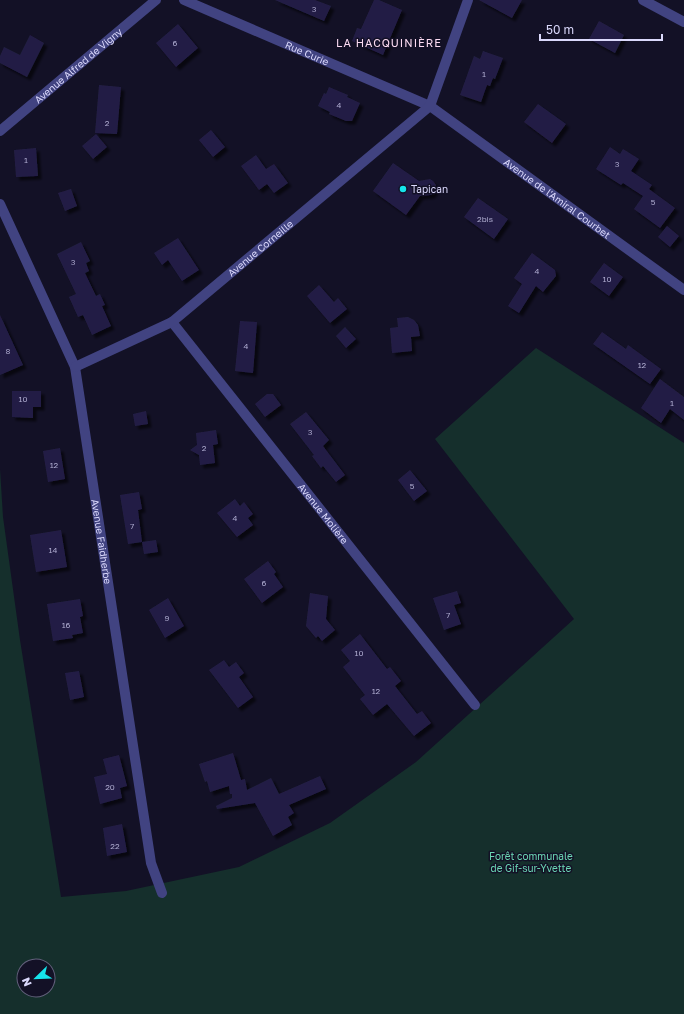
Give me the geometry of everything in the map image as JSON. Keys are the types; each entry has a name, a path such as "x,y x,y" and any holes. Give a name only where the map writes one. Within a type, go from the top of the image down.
{"street":[{"name":"Avenue Alfred de Vigny","path":"0,131 156,0"},
{"name":"Rue Curie","path":"184,0 430,106"},
{"path":"430,106 468,0"},
{"path":"643,0 684,22"},
{"name":"Avenue de l'Amiral Courbet","path":"430,106 684,290"},
{"name":"Avenue Corneille","path":"75,367 172,322 430,106"},
{"name":"Avenue Faidherbe","path":"0,204 75,367 152,863 162,893"},
{"name":"Avenue Molière","path":"172,322 476,706"}],"green space":[{"name":"Forêt communale de Gif-sur-Yvette","path":"536,348 684,443 684,1014 0,1014 0,469 3,517 20,640 61,897 126,891 239,867 330,823 416,762 574,619 435,439"}],"building":[{"path":"275,0 315,0 331,6 324,21"},
{"path":"374,0 379,0 402,10 383,55 352,41 357,28 361,29"},
{"path":"479,0 522,0 512,18"},
{"path":"599,21 624,35 615,53 589,39"},
{"path":"178,24 198,48 176,67 156,43"},
{"path":"30,35 44,43 27,77 0,63 0,56 4,47 20,55"},
{"path":"483,51 503,58 495,79 493,78 490,86 487,85 481,102 460,95 474,56 480,59"},
{"path":"99,85 121,87 117,134 95,133"},
{"path":"329,87 348,95 347,97 360,103 352,121 346,121 329,114 330,112 318,106 324,93 326,94"},
{"path":"538,104 566,124 552,143 524,122"},
{"path":"211,130 225,147 213,157 199,140"},
{"path":"96,134 107,147 93,159 82,146"},
{"path":"610,147 620,154 623,149 639,159 631,171 652,185 649,189 675,208 660,228 634,209 643,196 623,183 621,185 596,169"},
{"path":"36,148 38,176 16,177 14,150"},
{"path":"256,155 266,169 274,164 288,183 274,193 267,184 259,190 241,166"},
{"path":"393,163 419,181 430,179 436,185 434,192 431,195 420,196 406,215 373,191"},
{"path":"71,189 77,206 65,211 58,193"},
{"path":"478,198 508,219 494,239 464,217"},
{"path":"667,226 679,236 670,247 658,237"},
{"path":"178,238 199,270 182,281 168,260 162,265 154,253"},
{"path":"81,242 90,261 86,263 89,271 85,273 96,296 100,294 105,305 102,306 111,326 92,335 83,315 78,317 69,297 76,294 57,254"},
{"path":"532,253 555,270 556,276 543,292 536,286 519,313 508,306 522,284 514,278"},
{"path":"604,263 623,277 609,296 590,282"},
{"path":"319,285 334,302 338,298 347,309 330,323 307,296"},
{"path":"0,315 23,365 0,375"},
{"path":"408,317 414,320 418,325 420,336 411,337 412,351 392,353 390,328 398,327 397,318"},
{"path":"240,321 257,322 253,373 235,371"},
{"path":"345,327 356,339 346,348 336,336"},
{"path":"602,332 626,349 628,345 661,369 650,384 593,344"},
{"path":"660,379 684,397 684,420 670,409 661,423 641,408"},
{"path":"12,391 41,391 41,407 33,407 33,418 12,417"},
{"path":"267,394 273,394 281,405 265,417 255,404"},
{"path":"146,411 148,424 135,426 133,414"},
{"path":"306,412 329,440 323,446 345,475 336,482 323,466 321,468 312,456 314,455 290,424"},
{"path":"216,430 218,444 213,445 215,463 200,465 199,455 190,450 197,445 196,433"},
{"path":"60,448 65,479 48,482 43,451"},
{"path":"410,470 427,491 414,501 398,480"},
{"path":"139,492 142,509 138,510 142,542 128,544 120,495"},
{"path":"235,499 240,506 244,502 253,514 248,518 253,525 237,537 217,513"},
{"path":"61,530 67,567 36,572 30,535"},
{"path":"156,540 158,552 144,554 142,542"},
{"path":"268,561 276,572 274,574 283,587 262,603 244,579"},
{"path":"457,591 461,603 454,605 461,624 444,630 433,598"},
{"path":"310,593 328,596 326,619 335,630 322,641 318,636 316,638 306,626"},
{"path":"168,598 184,626 165,638 149,610"},
{"path":"80,599 83,616 80,617 83,633 72,635 73,638 53,641 47,604"},
{"path":"360,634 387,669 390,667 401,681 395,686 417,714 422,711 431,723 414,736 387,704 373,715 360,699 365,695 343,667 350,661 341,650"},
{"path":"224,660 229,667 236,662 244,673 239,677 253,697 238,708 209,670"},
{"path":"79,671 84,697 70,700 65,673"},
{"path":"233,753 241,780 245,779 247,790 271,778 279,794 320,776 326,789 289,805 294,813 288,817 292,825 273,836 255,803 217,809 216,806 232,798 229,786 210,792 207,781 205,782 199,764"},
{"path":"119,755 127,786 120,788 122,798 100,804 94,777 107,774 103,759"},
{"path":"122,824 127,852 107,856 103,828"}],"place":[{"name":"Tapican","path":"403,189"}],"district":[{"name":"LA HACQUINIÈRE","path":"389,42"}]}
